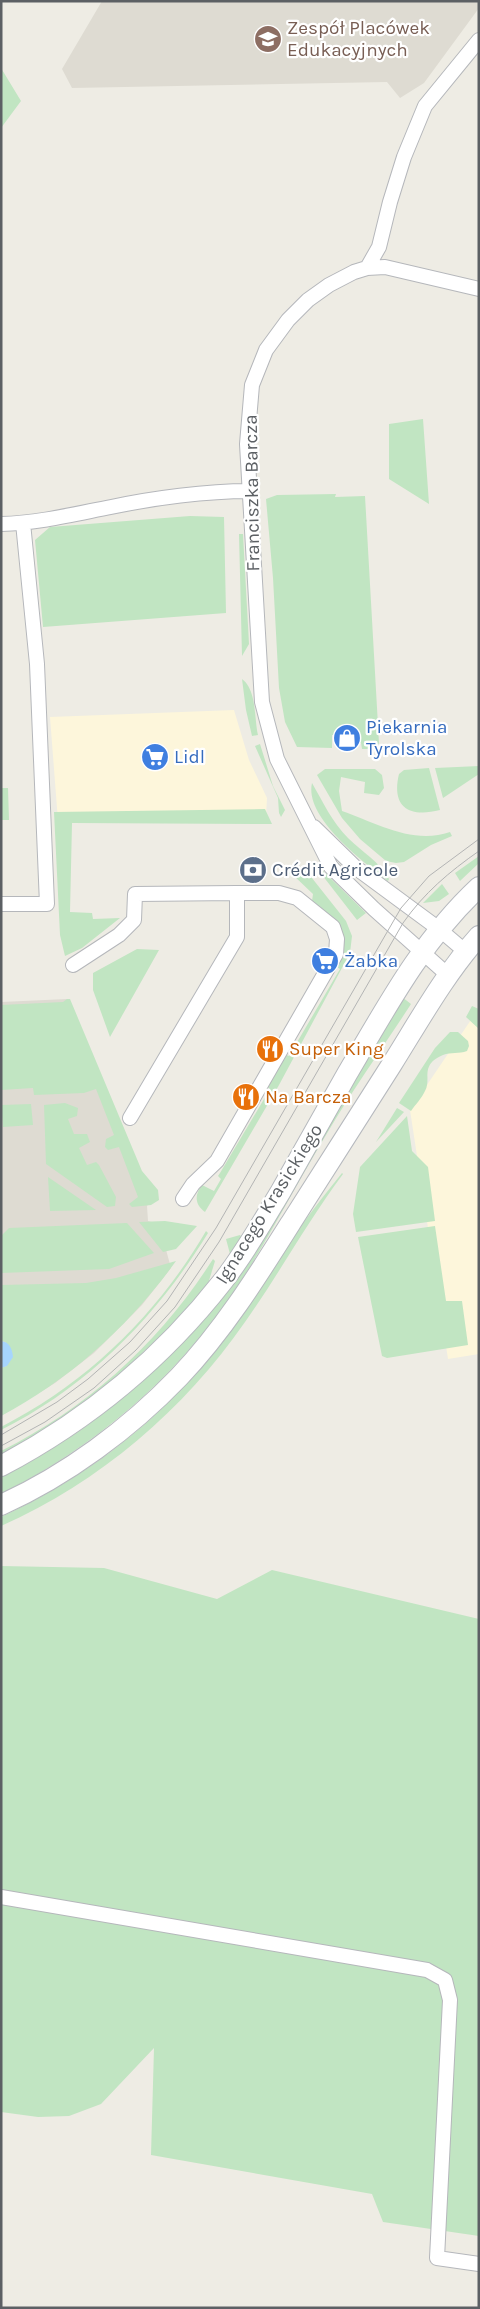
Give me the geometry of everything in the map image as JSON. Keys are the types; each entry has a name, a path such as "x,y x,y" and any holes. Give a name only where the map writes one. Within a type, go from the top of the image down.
{"main road":[{"name":"Ignacego Krasickiego","path":"1,1466 43,1444 108,1398 182,1329 224,1280 262,1223 397,989 439,929 479,887"},
{"name":"Ignacego Krasickiego","path":"1,1505 75,1464 128,1424 179,1377 225,1320 263,1266 449,976 479,936"}],"street":[{"path":"368,268 379,247 404,157 425,106 479,40"},
{"name":"Franciszka Barcza","path":"449,976 421,953 339,876 325,857 277,759 262,702 247,444 252,385 266,350 288,320 308,300 329,285 354,272 368,268 385,267 479,289"},
{"path":"1,524 23,523 69,516 113,506 226,491 249,491"},
{"path":"1,904 47,904 37,664 23,523"},
{"name":"Franciszka Barcza","path":"305,817 356,867 439,929 466,952"},
{"path":"130,1118 237,937 238,892"},
{"path":"73,965 119,935 134,920 135,894 279,893 297,898 333,927 337,939 336,954 217,1161 193,1184 183,1199"},
{"path":"1,1897 427,1970 445,1980 450,2000 437,2258 479,2264"}],"shaded area":[{"name":"Zespół Placówek Edukacyjnych","path":"102,1 479,1 479,8 424,83 400,98 387,82 72,88 62,69"},
{"path":"234,710 249,760 267,798 266,816 58,821 50,717"},
{"path":"67,999 150,1201 147,1206 148,1221 159,1224 171,1268 142,1305 94,1353 55,1383 1,1416 1,1002"},
{"path":"479,1008 479,1354 448,1359 410,1110"}],"green space":[{"path":"1,68 21,101 1,128"},
{"path":"423,419 429,504 389,479 389,424"},
{"path":"336,494 335,497 365,496 379,743 375,749 362,749 361,743 357,743 357,733 337,733 332,735 332,748 297,747 285,722 279,688 273,578 266,499 277,495"},
{"path":"190,516 224,517 226,613 43,627 35,540 50,527"},
{"path":"239,534 243,534 249,644 242,656"},
{"path":"242,679 247,684 253,697 258,735 252,736"},
{"path":"260,744 273,786 285,810 281,817 278,798 255,746"},
{"path":"479,766 479,774 443,798 435,768"},
{"path":"429,768 440,810 429,812 411,811 400,802 397,785 399,774 404,770"},
{"path":"325,769 375,769 382,775 384,788 379,795 364,793 365,782 341,777 339,791 342,811 395,831 422,836 450,832 452,836 431,845 404,862 386,861 360,839 342,818 317,775"},
{"path":"312,783 337,825 348,838 380,867 389,879 388,881 351,851 326,824 317,810 312,796"},
{"path":"1,788 8,788 9,820 1,820"},
{"path":"265,809 272,824 72,823 70,912 92,913 93,919 120,918 82,948 65,956 60,935 54,812"},
{"path":"479,856 479,863 460,881 455,873"},
{"path":"312,862 317,865 366,913 357,920"},
{"path":"294,863 297,868 308,873 346,921 352,936 350,953 279,1085 205,1212 199,1206 197,1200 199,1189 202,1185 214,1191 221,1179 218,1176 270,1089 265,1085 284,1054 289,1056 340,969 335,966 335,922 312,901 313,894 292,874 288,874"},
{"path":"442,884 449,894 439,901 423,903"},
{"path":"137,949 159,950 110,1037 93,990 93,973"},
{"path":"402,997 411,1004 339,1114 246,1273 210,1325 158,1382 100,1433 68,1455 1,1494 1,1477 60,1444 115,1404 166,1359 213,1309"},
{"path":"70,999 142,1171 158,1190 159,1200 151,1205 132,1207 129,1204 138,1197 119,1147 108,1150 105,1147 106,1139 114,1135 96,1089 84,1093 34,1095 33,1088 1,1090 1,1005 63,1002"},
{"path":"472,1006 479,1009 479,1029 466,1017"},
{"path":"450,1032 458,1032 468,1041 467,1051 443,1055 431,1063 425,1091 411,1111 399,1103 435,1048"},
{"path":"65,1103 78,1108 77,1116 68,1119 74,1134 87,1134 90,1142 79,1148 87,1165 96,1162 99,1165 116,1197 115,1206 107,1207 46,1164 44,1105"},
{"path":"31,1104 33,1125 3,1127 1,1105"},
{"path":"397,1108 404,1112 376,1142"},
{"path":"407,1116 412,1151 428,1167 435,1221 356,1232 353,1214 360,1167"},
{"path":"342,1173 245,1322 195,1385 167,1414 106,1465 72,1488 1,1526 1,1517 75,1477 142,1427 163,1408 203,1362 235,1315"},
{"path":"48,1177 96,1210 50,1211"},
{"path":"165,1221 197,1226 176,1249 163,1252 139,1222"},
{"path":"127,1223 154,1253 109,1269 1,1273 1,1236 9,1228"},
{"path":"435,1226 446,1301 462,1301 468,1345 387,1358 382,1356 358,1237"},
{"path":"206,1231 208,1233 167,1293 118,1346 92,1370 63,1392 1,1430 1,1427 62,1390 91,1368 117,1344 165,1291 187,1262"},
{"path":"240,1235 242,1237 232,1254 230,1254 226,1239"},
{"path":"213,1259 215,1261 208,1284 180,1317 112,1382 77,1410 1,1456 1,1451 33,1434 64,1414 120,1370 170,1318"},
{"path":"176,1261 139,1307 98,1349 51,1385 1,1416 1,1368 7,1366 6,1342 1,1341 1,1285 86,1283 116,1278"},
{"path":"1,1566 104,1568 217,1599 272,1570 479,1619 479,2236 383,2222 372,2194 151,2155 154,2048 101,2104 69,2116 38,2117 1,2112"}],"water":[{"path":"1,1341 10,1346 13,1357 7,1366 1,1368"}],"tram line":[{"path":"1,1435 57,1402 88,1379 130,1342 167,1301 216,1228 401,908 429,876 479,839"},
{"path":"1,1446 45,1422 94,1388 136,1350 175,1307 219,1242 403,923 438,884 479,851"}],"place":[{"name":"Zespół Placówek Edukacyjnych","path":"268,39"},
{"name":"Piekarnia Tyrolska","path":"347,738"},
{"name":"Lidl","path":"155,757"},
{"name":"Crédit Agricole","path":"253,870"},
{"name":"Żabka","path":"325,961"},
{"name":"Super King","path":"270,1049"},
{"name":"Na Barcza","path":"246,1097"}]}
